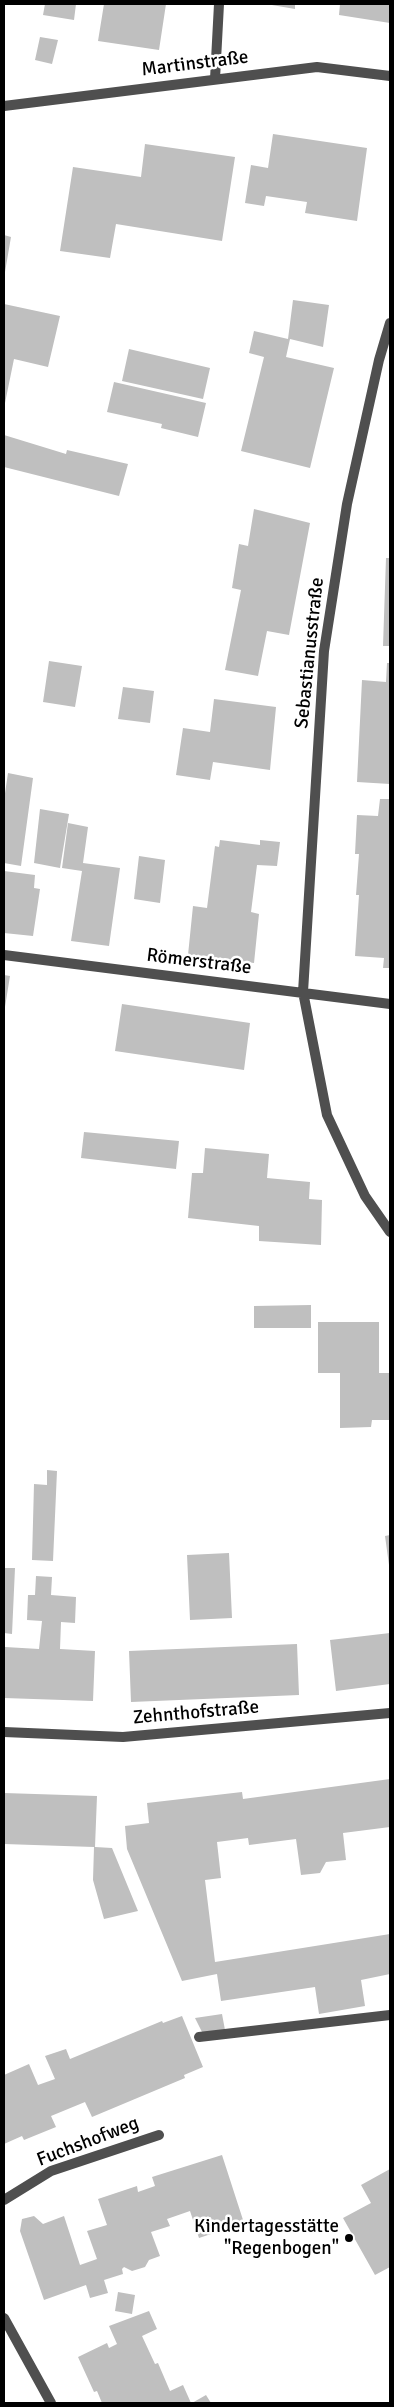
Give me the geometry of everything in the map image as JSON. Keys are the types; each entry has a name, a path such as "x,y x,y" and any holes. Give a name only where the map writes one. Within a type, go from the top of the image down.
{"street":[{"path":"215,79 219,4"},
{"name":"Martinstraße","path":"4,106 317,67 390,76"},
{"name":"Sebastianusstraße","path":"390,323 379,360 347,504 324,651 303,992 327,1115 365,1196 390,1232"},
{"name":"Römerstraße","path":"4,955 390,1004"},
{"name":"Zehnthofstraße","path":"4,1732 123,1737 390,1713"},
{"path":"199,2037 390,2015"},
{"name":"Fuchshofweg","path":"4,2200 51,2171 159,2134"},
{"path":"4,2318 51,2403"}],"building":[{"path":"45,4 76,4 74,20 43,15"},
{"path":"104,4 166,4 159,50 98,41"},
{"path":"266,4 295,4 295,9"},
{"path":"340,4 390,4 390,23 339,15"},
{"path":"40,37 58,40 52,64 35,60"},
{"path":"273,134 367,148 357,221 305,213 307,202 266,196 264,206 245,203 251,165 268,168"},
{"path":"145,144 235,157 222,241 116,224 110,258 60,251 73,167 141,177"},
{"path":"4,235 11,237 5,272 4,272"},
{"path":"293,300 329,305 323,347 290,339 286,357 334,368 310,468 241,451 264,357 249,353 254,331 288,339"},
{"path":"4,304 60,316 48,367 14,359 5,403"},
{"path":"129,349 210,368 203,399 122,381"},
{"path":"114,382 206,403 198,437 161,428 162,424 107,412"},
{"path":"4,435 66,454 67,450 128,464 119,496 4,467"},
{"path":"254,509 310,523 289,635 267,631 258,676 225,670 241,590 232,588 239,544 248,546"},
{"path":"386,558 390,558 390,646 383,646"},
{"path":"49,661 82,666 75,707 43,702"},
{"path":"387,663 390,663 390,784 357,782 362,680 386,682"},
{"path":"123,687 154,691 150,723 118,719"},
{"path":"214,699 276,707 270,770 213,762 210,780 176,775 183,728 210,732"},
{"path":"8,773 33,778 21,866 4,863 4,800"},
{"path":"380,799 390,799 390,968 383,968 384,958 355,956 359,895 356,895 359,854 355,854 357,815 378,816"},
{"path":"40,809 69,814 60,868 34,863"},
{"path":"68,823 88,827 83,863 120,868 109,946 71,941 82,871 62,868"},
{"path":"220,840 260,845 260,840 280,842 277,866 257,865 251,912 259,914 254,963 188,955 193,906 207,908 215,846 219,847"},
{"path":"139,856 165,860 160,903 134,899"},
{"path":"4,871 35,875 34,888 40,889 33,936 4,933"},
{"path":"4,975 10,976 5,1007 4,1007"},
{"path":"122,1004 250,1023 244,1070 115,1051"},
{"path":"84,1132 179,1141 176,1169 81,1158"},
{"path":"205,1148 269,1154 267,1178 310,1182 309,1199 322,1200 321,1245 259,1241 259,1226 188,1218 192,1173 203,1173"},
{"path":"311,1305 311,1328 254,1328 254,1306"},
{"path":"318,1322 379,1322 379,1373 390,1373 390,1420 372,1420 371,1427 340,1428 340,1373 318,1373"},
{"path":"47,1470 57,1471 53,1561 32,1560 34,1484 47,1485"},
{"path":"390,1535 390,1565 389,1565 385,1536"},
{"path":"229,1553 232,1618 190,1620 187,1555"},
{"path":"4,1568 15,1568 12,1634 4,1633"},
{"path":"36,1576 52,1577 51,1595 76,1597 75,1623 61,1622 60,1649 95,1651 93,1701 4,1698 5,1647 39,1649 42,1621 27,1620 28,1595 35,1595"},
{"path":"390,1633 390,1684 336,1691 330,1640"},
{"path":"297,1644 299,1695 131,1702 129,1651"},
{"path":"390,1779 390,1827 343,1833 346,1860 326,1862 320,1873 301,1875 296,1839 249,1845 248,1838 217,1842 221,1878 205,1880 215,1962 390,1934 390,1974 361,1980 365,2006 319,2014 315,1987 221,2001 217,1974 182,1981 127,1849 125,1826 149,1823 147,1803 242,1792 243,1799"},
{"path":"4,1793 97,1796 95,1847 112,1848 138,1911 104,1919 93,1880 94,1847 4,1844"},
{"path":"222,2014 225,2030 203,2034 195,2018"},
{"path":"182,2016 203,2067 184,2075 185,2078 92,2117 85,2102 51,2116 56,2127 24,2140 22,2136 4,2144 4,2075 29,2064 38,2085 55,2079 45,2056 66,2049 70,2059 162,2021 163,2023"},
{"path":"222,2155 244,2223 199,2238 190,2211 167,2219 170,2226 151,2232 160,2256 149,2260 145,2267 132,2271 124,2267 122,2269 123,2274 104,2280 108,2293 90,2298 86,2285 44,2300 20,2231 22,2219 34,2216 43,2224 64,2216 80,2265 97,2259 87,2231 107,2225 98,2199 137,2186 138,2192 155,2186 152,2177"},
{"path":"390,2169 390,2267 375,2275 343,2218 371,2203 361,2185"},
{"path":"118,2292 135,2295 132,2314 115,2311"},
{"path":"149,2311 157,2329 142,2336 155,2364 158,2363 170,2391 183,2385 191,2403 102,2403 97,2391 94,2392 78,2357 107,2343 109,2348 117,2344 109,2326"},
{"path":"206,2395 211,2403 192,2403"}],"place":[{"name":"Kindertagesstätte \"Regenbogen\"","path":"349,2238"}]}
